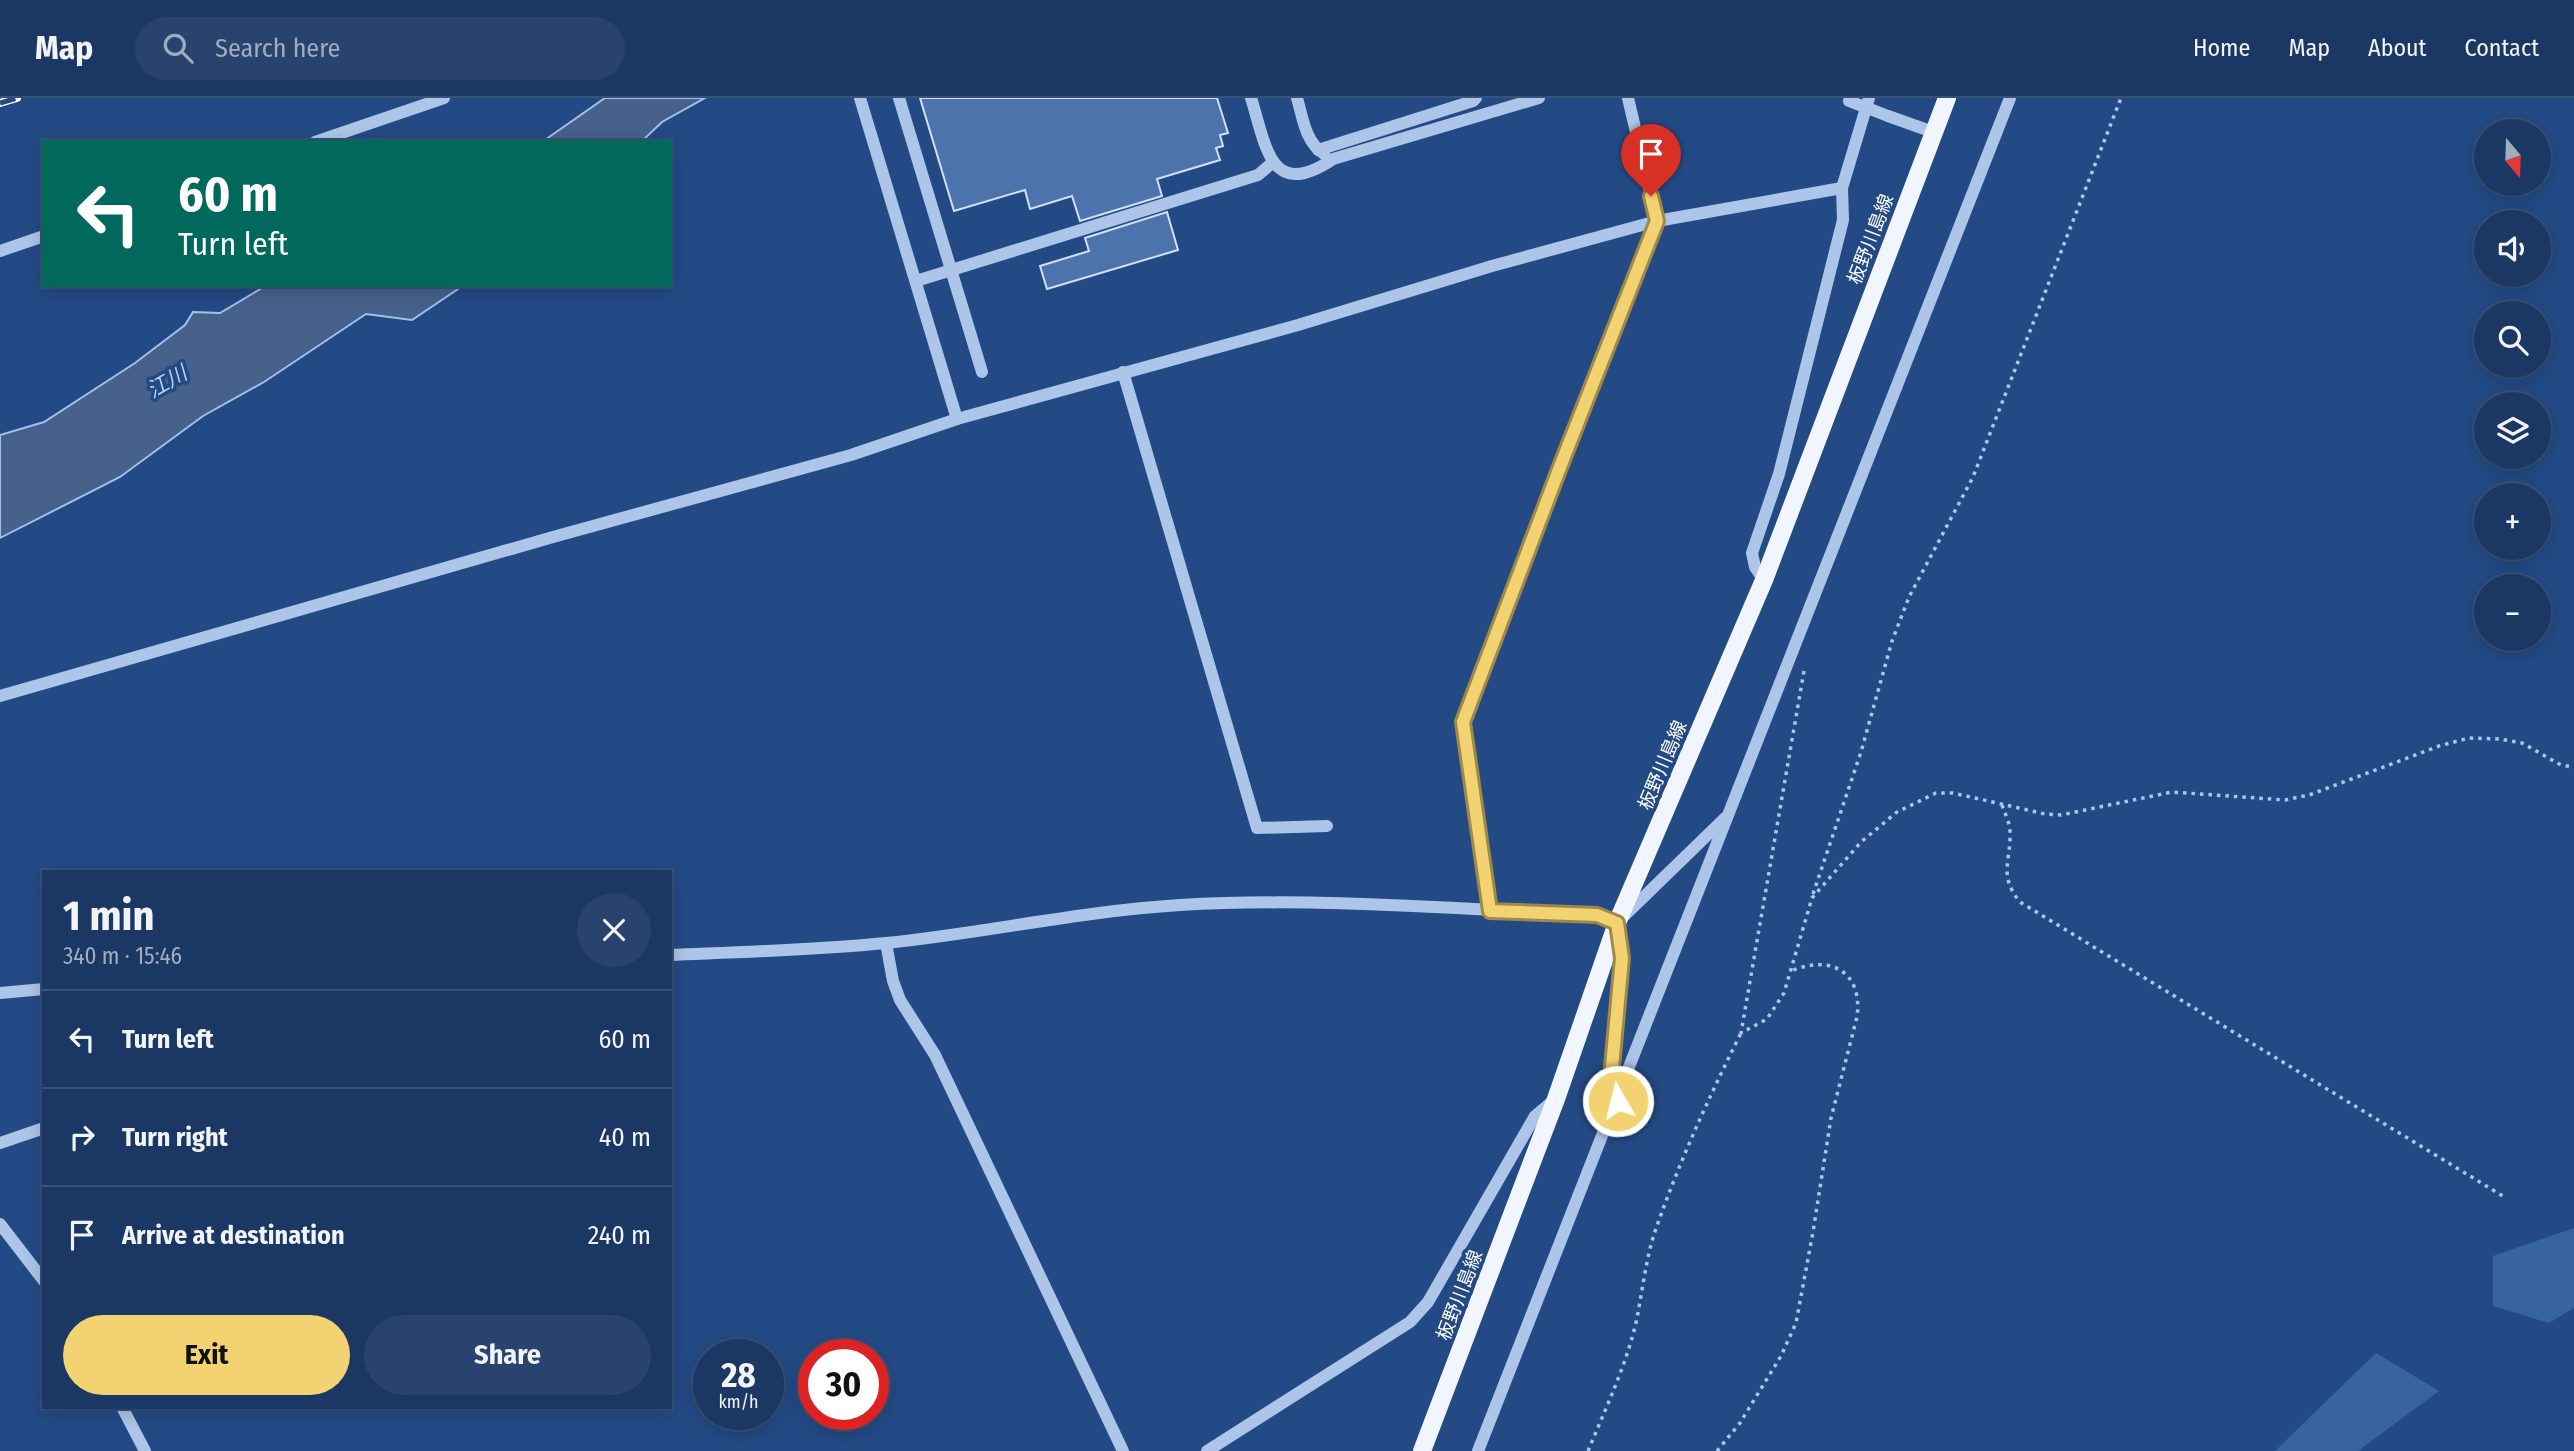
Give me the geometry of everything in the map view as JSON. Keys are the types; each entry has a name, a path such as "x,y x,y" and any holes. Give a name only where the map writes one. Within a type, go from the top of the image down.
{"main road":[{"name":"板野川島線","path":"1422,1451 1556,1099 1617,923 1764,580 1947,98"}],"street":[{"path":"320,140 423,102 444,98"},
{"path":"860,98 957,419"},
{"path":"899,98 982,372"},
{"path":"1251,98 1272,163 1282,172 1294,175 1322,167 1333,159 1496,104 1539,98"},
{"path":"1297,98 1309,140 1318,150 1333,159"},
{"path":"1318,150 1476,98"},
{"path":"1490,911 1463,722 1657,221 1628,98"},
{"path":"1764,580 1755,567 1752,553 1779,474 1843,220 1842,188 1869,98"},
{"path":"1478,1451 1618,1101 2010,98"},
{"path":"1845,100 1933,132"},
{"path":"916,281 1258,175 1272,163"},
{"path":"0,696 553,537 851,455 957,419 1298,325 1492,266 1657,221 1842,188"},
{"path":"0,251 42,237"},
{"path":"1123,372 1257,828 1327,826"},
{"path":"1617,923 1728,814"},
{"path":"672,955 886,943 1096,913 1177,905 1309,902 1597,915 1617,923"},
{"path":"1617,923 1622,958 1612,1067 1618,1101"},
{"path":"886,943 893,981 900,1000 935,1055 1123,1451"},
{"path":"0,993 42,989"},
{"path":"1206,1451 1410,1322 1428,1302 1535,1116 1556,1099"},
{"path":"0,1143 42,1129"},
{"path":"0,1224 42,1278"},
{"path":"123,1409 145,1451"}],"path":[{"path":"1741,1034 1767,1019 1784,993 1812,898 1861,752 1892,641 1909,597 1973,477 2120,98"},
{"path":"1588,1451 1626,1360 1646,1260 1657,1224 1703,1110 1741,1034 1805,666 1791,656"},
{"path":"1812,898 1861,842 1897,812 1936,793 1953,793 2061,815 2172,792 2285,800 2309,795 2439,746 2469,738 2500,738 2522,743 2561,765 2574,767"},
{"path":"2002,805 2010,829 2006,876 2020,902 2506,1198"},
{"path":"1717,1451 1740,1423 1781,1356 1796,1323 1814,1232 1831,1118 1857,1017 1859,1000 1854,985 1845,974 1822,964 1807,965 1790,972"}],"shaded area":[{"path":"2574,1228 2574,1308 2549,1323 2493,1306 2493,1256"},
{"path":"2376,1353 2439,1391 2358,1451 2275,1451"}],"water":[{"path":"605,98 705,98 662,122 643,140 545,140"},
{"name":"江川","path":"264,287 461,287 412,320 366,314 264,382 203,416 120,477 0,538 0,435 44,422 135,363 185,325 193,312 220,313"}],"building":[{"path":"920,98 1217,98 1228,133 1220,135 1223,146 1216,148 1220,160 1157,179 1162,196 1080,221 1072,196 1030,209 1025,190 954,211"},
{"path":"1167,212 1178,250 1047,289 1040,266 1089,251 1085,238"}],"railway":[{"path":"0,103 17,98"}],"route":[{"path":"1618,1101 1612,1067 1622,958 1617,923 1597,915 1490,911 1463,722 1657,221 1651,196"}]}
